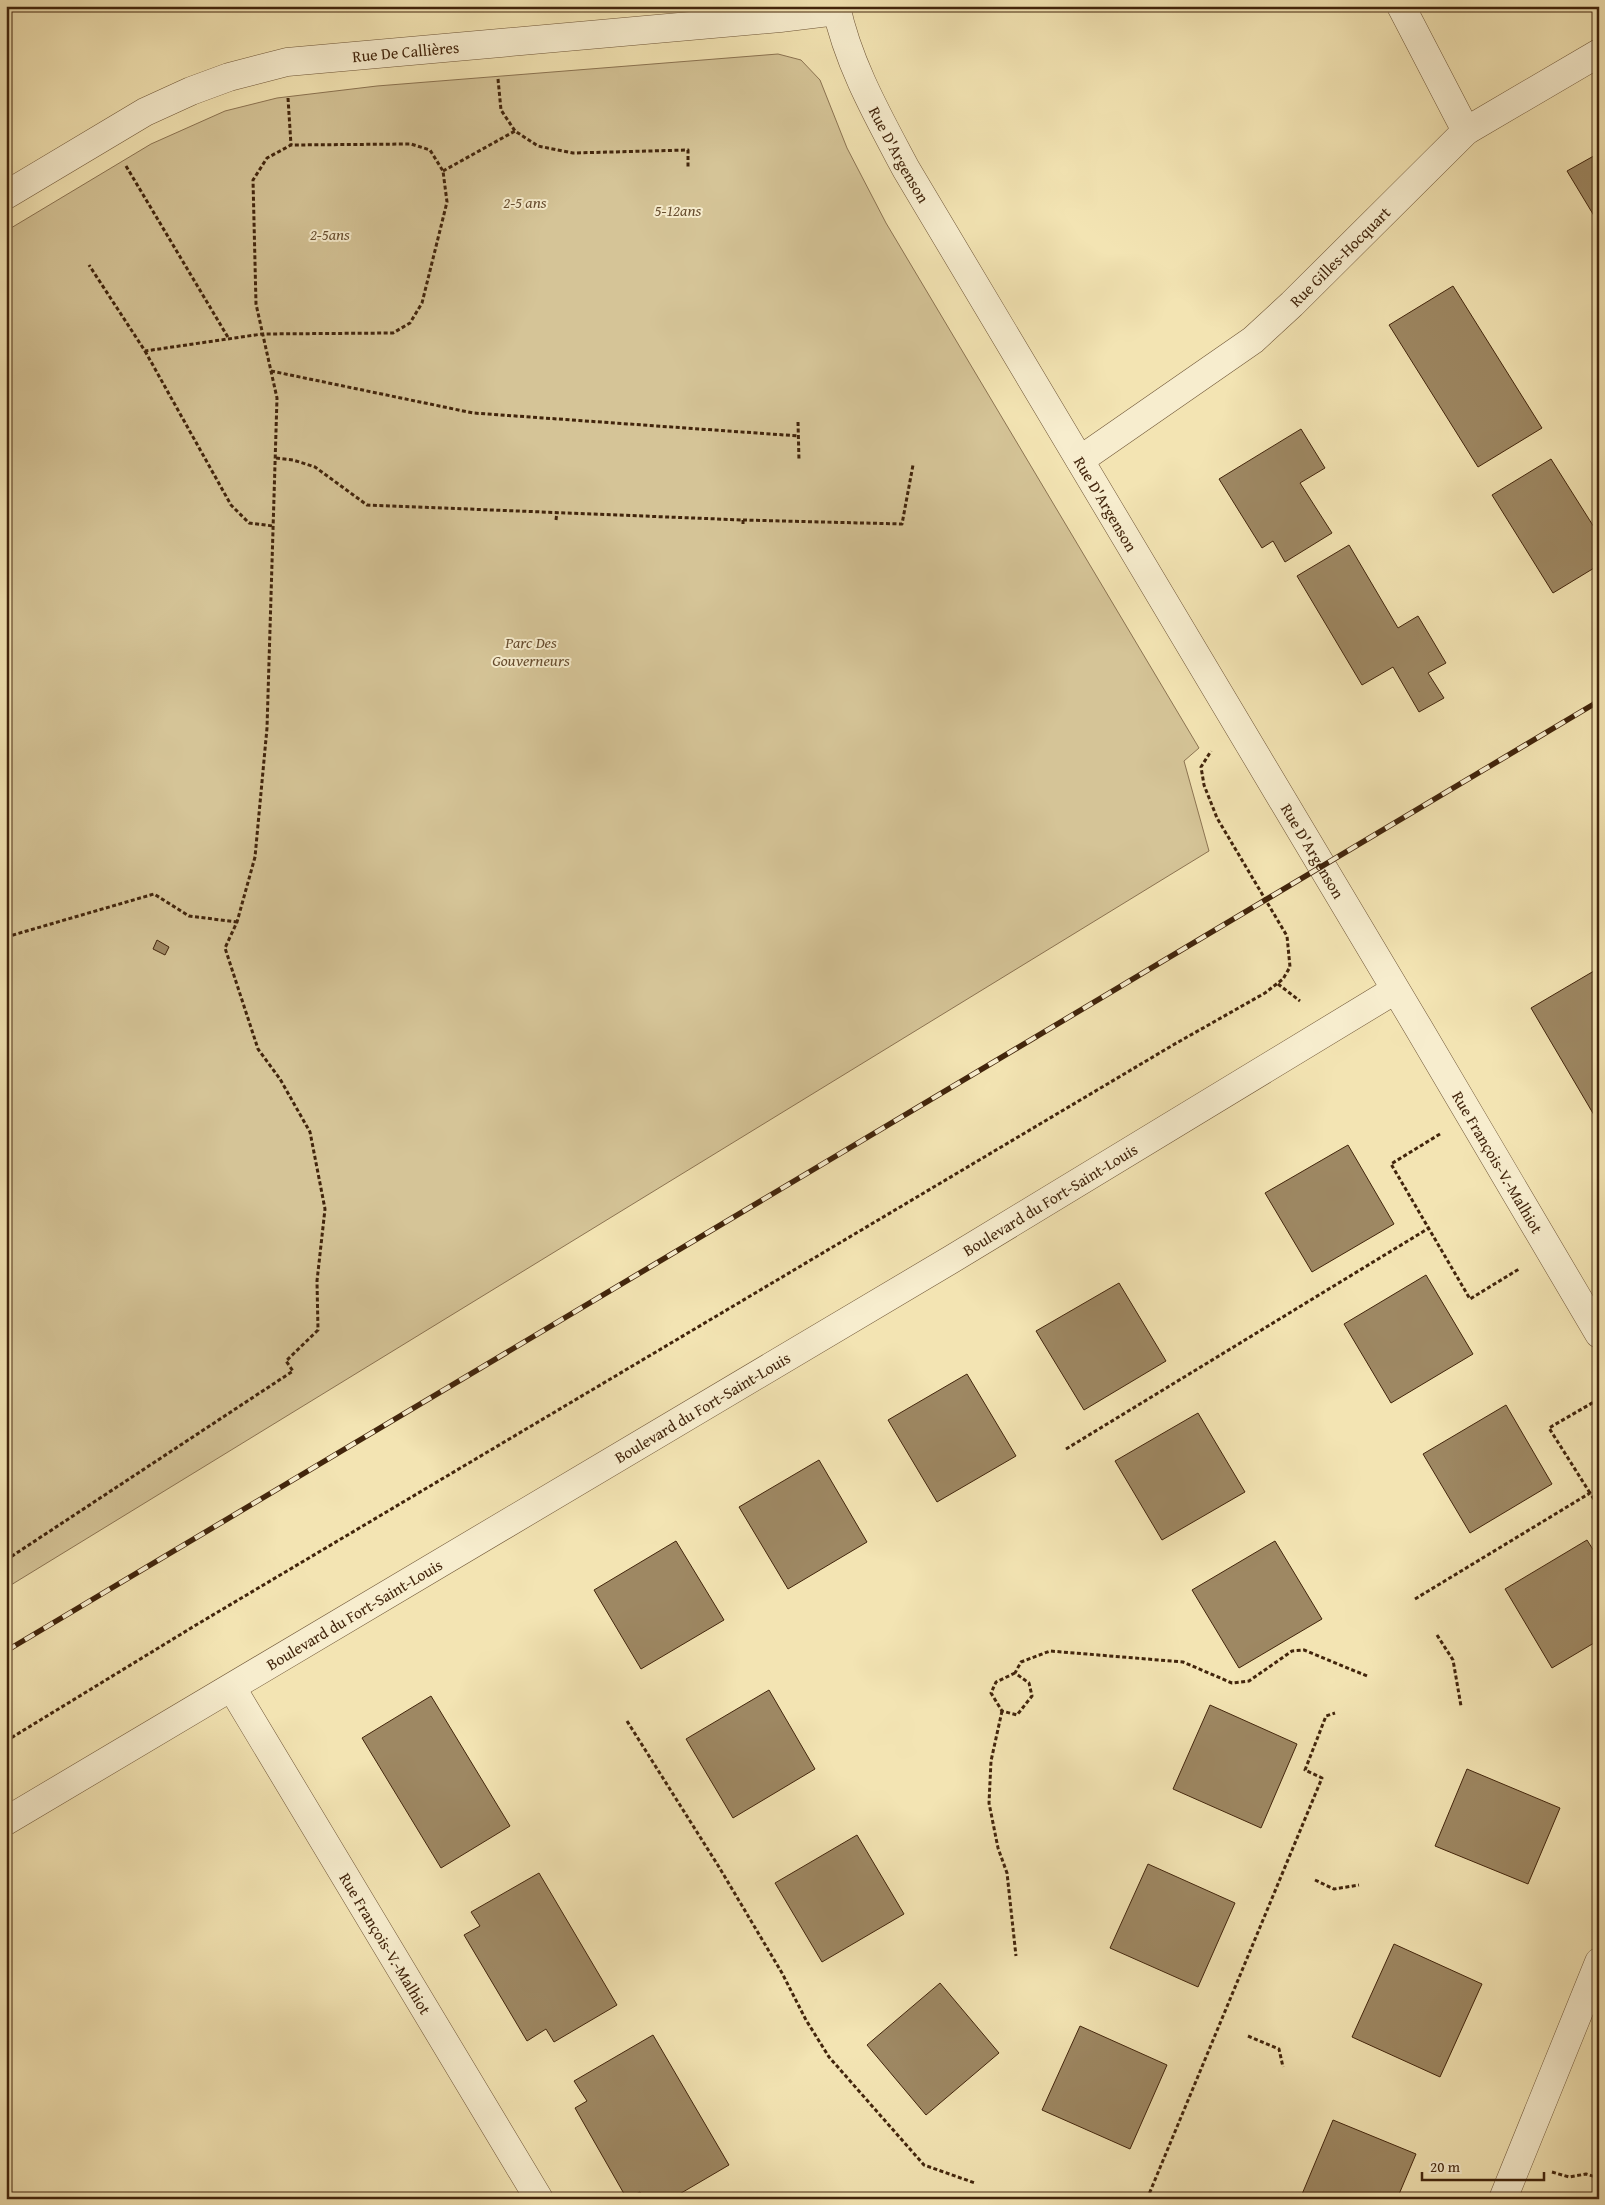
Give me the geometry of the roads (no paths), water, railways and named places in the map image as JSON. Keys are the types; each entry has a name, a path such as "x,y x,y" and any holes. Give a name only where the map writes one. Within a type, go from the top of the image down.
{"street":[{"path":"1401,6 1466,132"},
{"name":"Rue De Callières","path":"6,195 145,112 191,91 229,77 286,62 780,18 836,9"},
{"name":"Rue D'Argenson","path":"836,9 849,50 880,119 906,169 1395,990"},
{"name":"Rue Gilles-Hocquart","path":"1080,460 1252,340 1292,304 1466,132 1599,53"},
{"name":"Rue François-V.-Malhiot","path":"1395,990 1599,1334"},
{"name":"Boulevard du Fort-Saint-Louis","path":"6,1822 952,1258 1395,990"},
{"name":"Rue François-V.-Malhiot","path":"232,1688 538,2199"},
{"path":"1502,2199 1599,1962"}],"railway":[{"path":"6,1651 1599,701"}],"park label":[{"name":"2-5 ans","path":"525,202"},
{"name":"5-12ans","path":"678,210"},
{"name":"2-5ans","path":"330,234"},
{"name":"Parc Des Gouverneurs","path":"531,651"}]}
